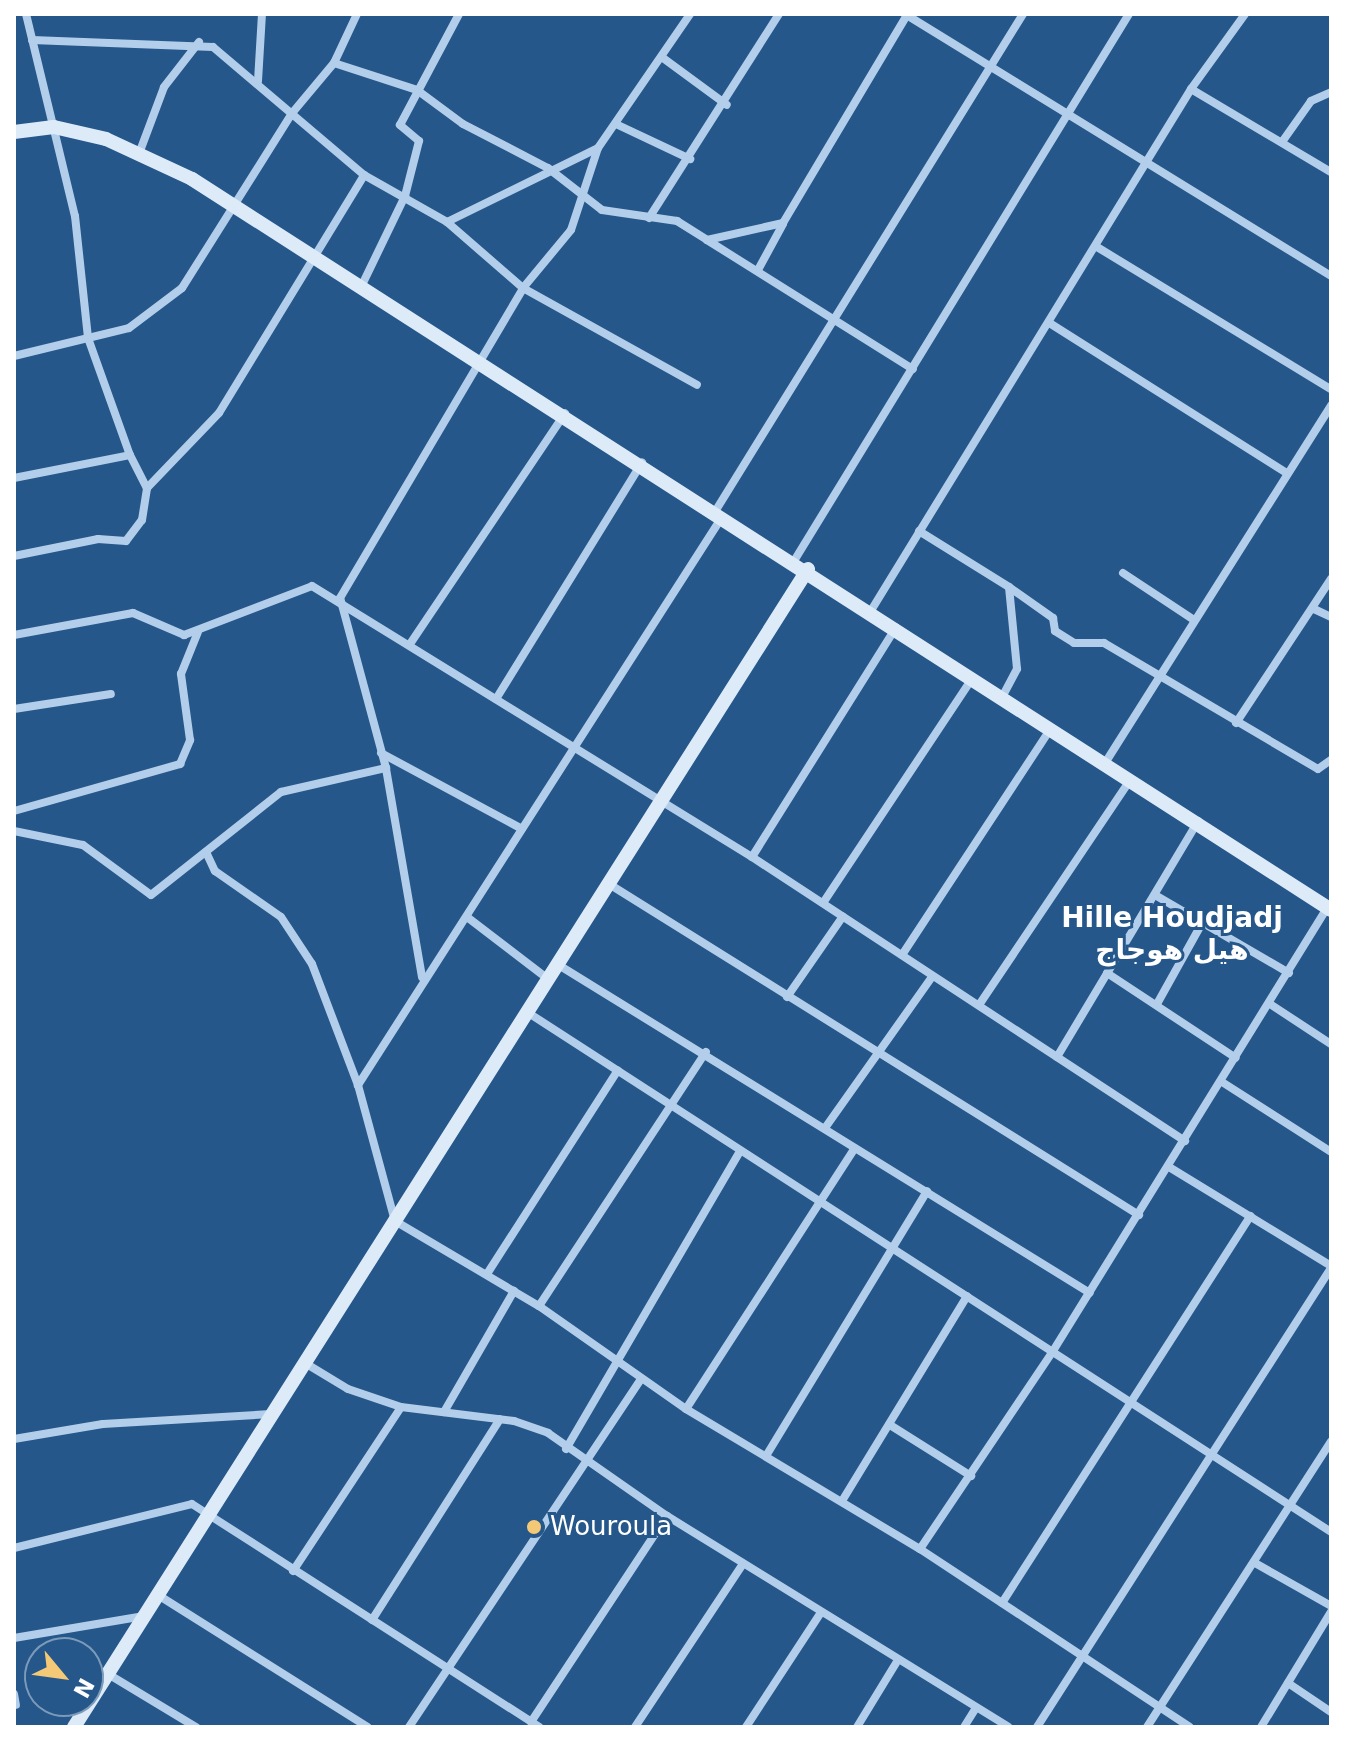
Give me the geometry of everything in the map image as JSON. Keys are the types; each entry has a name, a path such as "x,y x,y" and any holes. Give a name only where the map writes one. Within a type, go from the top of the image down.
{"street":[{"path":"26,14 75,216 88,338 130,455 147,488"},
{"path":"258,81 262,14"},
{"path":"14,356 88,338 144,319 182,288 293,112 334,63 357,14"},
{"path":"362,285 405,196 419,141 400,125 459,14"},
{"path":"422,978 386,768 340,598 523,288 571,230 598,148 618,125 690,14"},
{"path":"649,218 727,105 779,14"},
{"path":"758,270 906,14 993,65 1148,168 1331,276"},
{"path":"358,1085 422,978 467,917 573,748 719,512 830,320 1023,14"},
{"path":"794,561 1129,14"},
{"path":"872,609 1148,168 1191,89 1245,14"},
{"path":"32,40 199,42 258,81 364,175 447,222 523,288 697,385"},
{"path":"140,151 164,87 199,42"},
{"path":"663,58 727,105"},
{"path":"334,63 417,90 463,124 548,168 584,198 619,216 677,221 758,270 830,320 913,369"},
{"path":"1191,89 1331,172"},
{"path":"1282,142 1311,101 1331,92"},
{"path":"618,125 690,159"},
{"path":"14,132 54,127 140,151 234,205 872,609 1002,697 1107,760 1329,909 1053,1351 920,1549"},
{"path":"447,222 548,168 598,148"},
{"path":"14,556 98,539 126,541 142,520 147,488 219,413 311,253 364,175"},
{"path":"707,240 783,223"},
{"path":"1097,247 1331,389"},
{"path":"1051,324 1287,473"},
{"path":"1107,760 1330,408"},
{"path":"410,644 565,413"},
{"path":"14,478 130,455"},
{"path":"496,699 642,462"},
{"path":"919,531 1053,618 1055,631 1074,643 1104,643 1318,769 1331,760"},
{"path":"74,1727 808,569"},
{"path":"1123,573 1194,620"},
{"path":"1236,723 1331,579"},
{"path":"14,635 133,613 173,634 198,632 306,587 340,598 659,803 752,857 1185,1141"},
{"path":"1002,697 1017,669 1009,587"},
{"path":"1314,609 1331,617"},
{"path":"752,857 897,626"},
{"path":"14,811 180,764 190,740 181,674 198,632"},
{"path":"823,903 973,677"},
{"path":"14,709 111,694"},
{"path":"902,955 1052,726"},
{"path":"381,753 522,829"},
{"path":"14,831 83,845 151,895 281,792 386,768"},
{"path":"979,1005 1132,777"},
{"path":"1057,1057 1198,820"},
{"path":"206,852 215,871 281,917 312,964 358,1085 395,1221 539,1306 640,1380 920,1549 1190,1727"},
{"path":"609,884 1139,1215"},
{"path":"1155,895 1289,973"},
{"path":"787,997 843,916"},
{"path":"467,917 548,979"},
{"path":"1157,1004 1202,923"},
{"path":"557,964 706,1052 854,1149 1090,1293"},
{"path":"1107,973 1236,1058"},
{"path":"825,1128 932,977"},
{"path":"1270,1004 1331,1044"},
{"path":"527,1012 818,1204 1215,1453 1331,1532"},
{"path":"539,1306 673,1107 706,1052"},
{"path":"487,1274 618,1070"},
{"path":"1222,1082 1331,1152"},
{"path":"686,1409 854,1149"},
{"path":"566,1449 615,1360 740,1151"},
{"path":"1037,1727 1080,1655 1215,1453 1331,1267 1169,1167"},
{"path":"766,1456 895,1250 927,1191"},
{"path":"1002,1603 1250,1216"},
{"path":"444,1412 514,1291"},
{"path":"842,1501 967,1296"},
{"path":"305,1363 348,1389 401,1407 500,1419 535,1427 586,1464 896,1663 1008,1727"},
{"path":"409,1727 640,1380"},
{"path":"293,1571 401,1407"},
{"path":"14,1439 103,1424 272,1414"},
{"path":"372,1620 500,1419"},
{"path":"890,1425 971,1476"},
{"path":"1147,1727 1331,1441"},
{"path":"14,1548 192,1504 536,1724 667,1516"},
{"path":"1255,1563 1331,1609 1261,1727"},
{"path":"635,1727 743,1564"},
{"path":"158,1595 368,1727"},
{"path":"746,1727 820,1614"},
{"path":"14,1638 145,1616"},
{"path":"857,1727 896,1663"},
{"path":"108,1674 196,1727"},
{"path":"1288,1683 1331,1712"},
{"path":"14,1694 16,1705"},
{"path":"964,1727 976,1708"}],"place":[{"name":"Wouroula","path":"534,1527"}],"district":[{"name":"Hille Houdjadj هيل هوجاج","path":"1172,934"}]}
